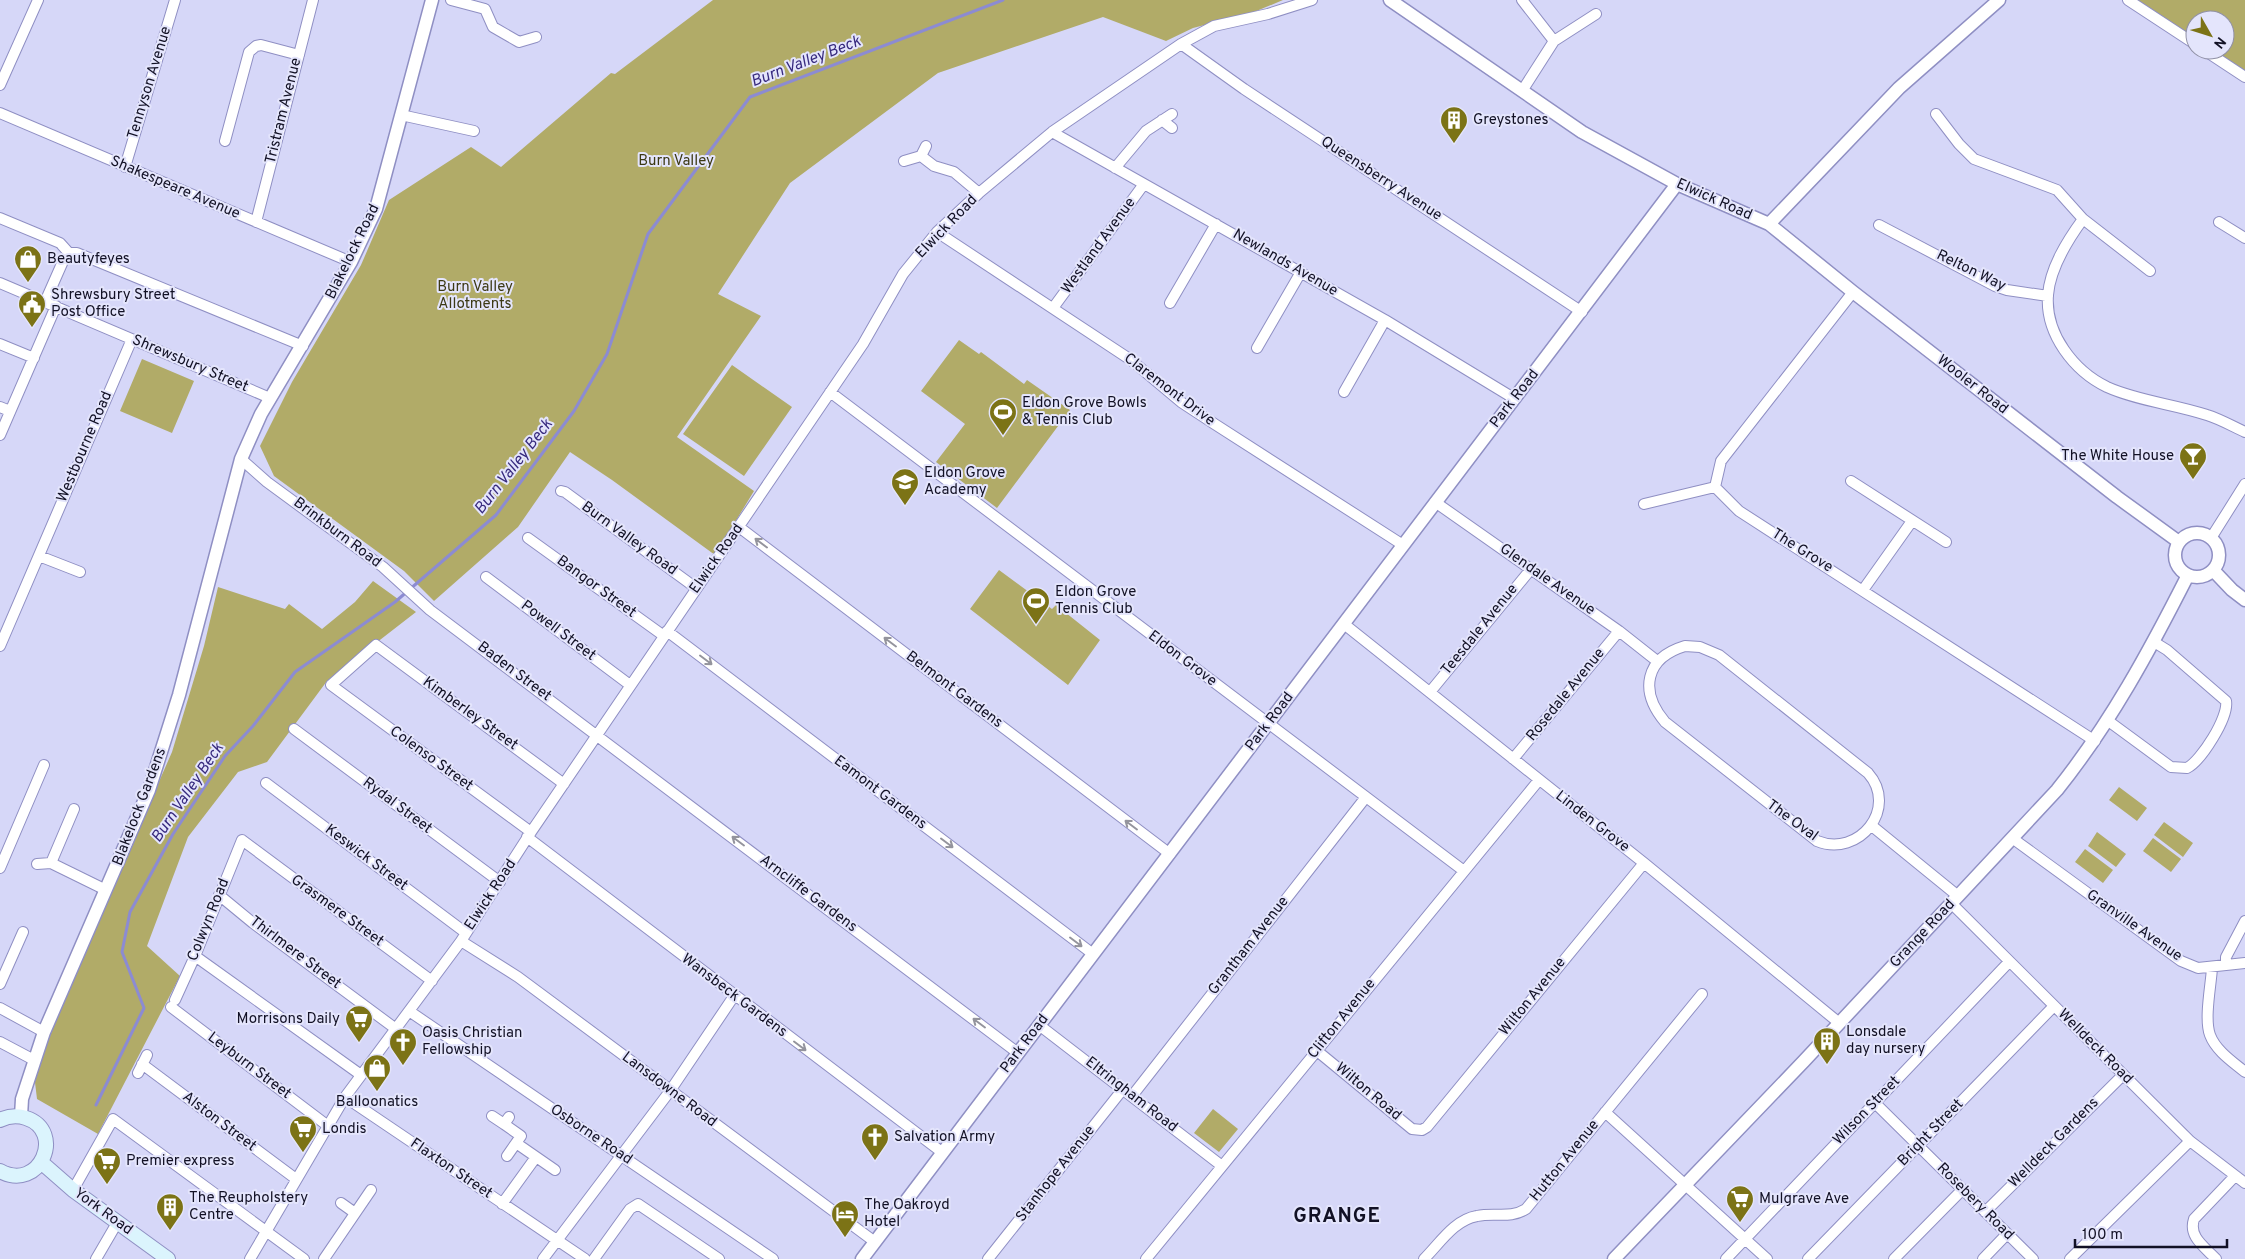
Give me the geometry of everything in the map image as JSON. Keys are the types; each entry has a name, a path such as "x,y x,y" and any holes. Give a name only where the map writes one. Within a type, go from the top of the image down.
{"main road":[{"path":"0,1120 12,1116 30,1119 44,1133 46,1143 45,1153 41,1162 28,1174 10,1176 1,1174"},
{"name":"York Road","path":"41,1162 73,1190 167,1259"}],"street":[{"path":"0,85 38,0"},
{"name":"Tennyson Avenue","path":"124,167 175,0"},
{"name":"Tristram Avenue","path":"256,222 313,0"},
{"name":"Blakelock Road","path":"241,459 253,430 270,398 303,346 351,262 376,209 432,0"},
{"path":"451,0 485,9 493,28 519,42 536,36"},
{"name":"Elwick Road","path":"250,1259 346,1097 464,937 529,835 862,344 904,274 938,232 979,193 1052,132 1181,44 1214,26 1268,14 1312,0"},
{"name":"Elwick Road","path":"1390,0 1582,132 1677,184 1769,224 1899,88 1999,0"},
{"path":"1522,0 1554,41"},
{"path":"2128,0 2185,37"},
{"path":"1522,91 1554,41 1596,14"},
{"name":"Queensberry Avenue","path":"1181,44 1244,89 1582,312"},
{"path":"225,141 249,52 256,46 261,46 299,54"},
{"path":"2219,60 2245,77"},
{"name":"Shakespeare Avenue","path":"0,113 351,262"},
{"path":"1115,168 1146,131 1172,114"},
{"path":"1936,114 1959,144 1974,159 2057,190 2083,219 2150,271"},
{"path":"401,115 474,131"},
{"path":"1162,120 1172,128"},
{"name":"Newlands Avenue","path":"1052,132 1385,320 1515,399"},
{"path":"904,161 921,156 926,146"},
{"path":"921,156 934,166 954,172 979,193"},
{"name":"Westland Avenue","path":"1053,308 1144,184"},
{"name":"Park Road","path":"862,1259 1435,502 1582,312 1677,184"},
{"path":"0,218 60,243 69,253 78,253 303,346"},
{"path":"2083,219 2060,257 2052,276 2048,296 2051,322 2057,338 2067,354 2082,370 2105,386 2122,393 2208,415 2245,432"},
{"path":"2219,222 2245,238"},
{"path":"1170,303 1216,224"},
{"name":"Wooler Road","path":"1769,224 1853,292 2117,497 2179,542"},
{"name":"Relton Way","path":"1879,225 1995,286 2007,290 2048,296"},
{"name":"Claremont Drive","path":"938,232 1131,360 1181,402 1403,545"},
{"path":"45,302 64,259 69,253"},
{"path":"1258,348 1301,272"},
{"name":"Shrewsbury Street","path":"0,283 270,398"},
{"path":"1644,504 1715,487 1721,461 1853,292"},
{"path":"0,435 56,306"},
{"path":"1344,392 1385,320"},
{"name":"Westbourne Road","path":"0,646 132,338"},
{"path":"0,344 34,358"},
{"name":"Eldon Grove","path":"830,392 1464,871"},
{"path":"0,407 10,412"},
{"name":"Brinkburn Road","path":"241,459 267,482 400,582 430,610"},
{"name":"Blakelock Gardens","path":"21,1116 22,1099 44,1032 149,790 182,686 241,459"},
{"path":"1851,481 1946,542"},
{"path":"2211,538 2245,484"},
{"name":"The Grove","path":"1715,487 1739,511 2095,741"},
{"name":"Burn Valley Road","path":"561,491 565,492 696,588"},
{"name":"Glendale Avenue","path":"1435,502 1531,568 1657,661"},
{"path":"1863,590 1912,521"},
{"name":"Belmont Gardens","path":"739,527 1170,854"},
{"path":"2192,534 2203,534 2211,538 2217,548 2218,556 2213,570 2198,577 2188,575 2180,569 2175,559 2175,552 2179,542 2192,534"},
{"name":"Bangor Street","path":"528,538 666,633"},
{"path":"39,556 80,572"},
{"name":"Teesdale Avenue","path":"1430,692 1531,568"},
{"path":"2213,570 2232,590 2245,600"},
{"name":"Grange Road","path":"1614,1259 2057,790 2095,741 2154,642 2188,575"},
{"name":"Powell Street","path":"486,577 630,685"},
{"name":"Baden Street","path":"430,610 598,734"},
{"name":"Linden Grove","path":"1344,624 1644,863 1838,1022"},
{"name":"Rosedale Avenue","path":"1513,759 1618,631"},
{"name":"Eamont Gardens","path":"666,633 1093,954"},
{"path":"2107,720 2171,767 2187,768 2199,760 2226,714 2226,701 2167,650 2154,642"},
{"name":"Colenso Street","path":"376,645 331,685 529,835"},
{"name":"Kimberley Street","path":"376,645 564,784"},
{"path":"1657,661 1673,650 1685,646 1700,647 1719,655 1868,773 1875,783 1880,802 1872,826"},
{"name":"The Oval","path":"1657,661 1650,676 1650,696 1653,706 1665,722 1808,836 1823,843 1843,844 1855,841 1872,826"},
{"name":"Rydal Street","path":"294,729 500,882"},
{"name":"Arncliffe Gardens","path":"598,734 1018,1053"},
{"path":"0,868 44,765"},
{"name":"Clifton Avenue","path":"1146,1259 1539,780"},
{"name":"Keswick Street","path":"266,783 464,937"},
{"name":"Grantham Avenue","path":"1132,1096 1366,797"},
{"path":"51,863 74,809"},
{"name":"Welldeck Road","path":"1872,826 1955,900 2009,962 2190,1141 2245,1183"},
{"name":"Wansbeck Gardens","path":"529,835 734,996 943,1153"},
{"name":"Granville Avenue","path":"2012,838 2181,961 2198,968 2212,968"},
{"name":"Colwyn Road","path":"173,1004 195,956 242,840"},
{"name":"Grasmere Street","path":"242,840 432,981"},
{"path":"38,864 51,863 106,890"},
{"name":"Wilton Avenue","path":"1422,1130 1433,1120 1644,863"},
{"name":"Thirlmere Street","path":"219,895 396,1029"},
{"path":"2226,965 2226,957 2245,921"},
{"path":"0,984 23,932"},
{"name":"Lansdowne Road","path":"464,937 875,1242"},
{"path":"195,956 361,1075"},
{"name":"Wilson Street","path":"1726,1259 2009,962"},
{"path":"2245,963 2212,968 2208,1022 2210,1034 2225,1055 2245,1072"},
{"name":"Hutton Avenue","path":"1424,1259 1458,1223 1476,1216 1511,1216 1526,1209 1702,994"},
{"path":"543,1259 670,1091 734,996"},
{"name":"Leyburn Street","path":"173,1004 328,1126"},
{"name":"Bright Street","path":"1808,1259 2054,1006"},
{"path":"0,1008 44,1032"},
{"name":"Osborne Road","path":"409,1011 774,1259"},
{"name":"Eltringham Road","path":"1040,1025 1222,1166"},
{"path":"0,1042 34,1060"},
{"name":"Wilton Road","path":"1316,1050 1412,1129 1422,1130"},
{"name":"Alston Street","path":"142,1064 296,1180"},
{"name":"Welldeck Gardens","path":"1985,1212 2123,1075"},
{"name":"Stanhope Avenue","path":"988,1259 1123,1089"},
{"name":"Flaxton Street","path":"346,1097 585,1259"},
{"name":"Rosebery Road","path":"1875,1103 2033,1259"},
{"name":"Hutton Avenue","path":"1605,1112 1767,1259"},
{"path":"492,1116 507,1120 521,1136 507,1156"},
{"path":"73,1190 113,1119 304,1259"},
{"path":"2070,1259 2190,1141"},
{"path":"516,1143 555,1170"},
{"path":"502,1204 536,1157"},
{"path":"2216,1259 2193,1234 2191,1228 2194,1219 2235,1176"},
{"path":"324,1259 371,1190"},
{"path":"1894,1259 1962,1190"},
{"path":"341,1203 355,1213"},
{"path":"594,1259 630,1209 638,1204 719,1259"},
{"path":"96,1259 117,1223"},
{"path":"1983,1259 2007,1234"}],"green space":[{"path":"713,0 1283,0 1254,12 1193,28 1166,41 1103,17 938,73 790,183 718,294 761,316 677,437 754,491 715,555 570,452 518,527 434,601 404,571 274,476 260,446 292,382 361,265 389,200 471,147 501,167 611,73 615,74"},
{"path":"2137,0 2245,0 2245,72 2227,60 2235,60 2235,10 2185,10 2185,31"},
{"name":"Eldon Grove Bowls & Tennis Club","path":"959,340 979,354 981,352 1024,384 1027,380 1070,410 997,508 936,462 965,424 921,391"},
{"path":"142,359 194,381 172,433 120,411"},
{"path":"732,365 792,407 744,476 683,434"},
{"name":"Eldon Grove Tennis Club","path":"999,570 1052,609 1056,605 1100,640 1068,685 970,609"},
{"path":"373,581 416,612 327,681 267,762 238,772 188,837 147,946 180,976 98,1134 37,1099 34,1074 100,916 172,752 204,646 218,587 285,609 289,604 322,629 355,602"},
{"path":"2119,787 2147,808 2137,821 2109,800"},
{"path":"2164,822 2193,843 2183,857 2154,835"},
{"path":"2097,832 2126,854 2116,867 2088,846"},
{"path":"2153,838 2181,859 2171,872 2143,851"},
{"path":"2085,849 2113,870 2103,883 2075,862"},
{"path":"1213,1109 1238,1129 1219,1152 1194,1133"}],"waterway":[{"name":"Burn Valley Beck","path":"96,1105 144,1008 122,952 130,912 173,834 225,756 253,726 295,672 395,602 496,515 574,411 607,354 648,234 750,97 1003,0"}],"place":[{"name":"Greystones","path":"1454,144"},
{"name":"Beautyfeyes","path":"28,283"},
{"name":"Shrewsbury Street Post Office","path":"32,328"},
{"name":"Eldon Grove Bowls & Tennis Club","path":"1003,436"},
{"name":"The White House","path":"2193,480"},
{"name":"Eldon Grove Academy","path":"905,506"},
{"name":"Eldon Grove Tennis Club","path":"1036,625"},
{"name":"Morrisons Daily","path":"359,1043"},
{"name":"Lonsdale day nursery","path":"1827,1065"},
{"name":"Oasis Christian Fellowship","path":"403,1066"},
{"name":"Balloonatics","path":"377,1092"},
{"name":"Londis","path":"303,1153"},
{"name":"Salvation Army","path":"875,1161"},
{"name":"Premier express","path":"107,1185"},
{"name":"Mulgrave Ave","path":"1740,1223"},
{"name":"The Reupholstery Centre","path":"170,1231"},
{"name":"The Oakroyd Hotel","path":"845,1238"}],"district":[{"name":"GRANGE","path":"1337,1217"}],"park label":[{"name":"Burn Valley","path":"676,161"},
{"name":"Burn Valley Allotments","path":"475,296"}]}
